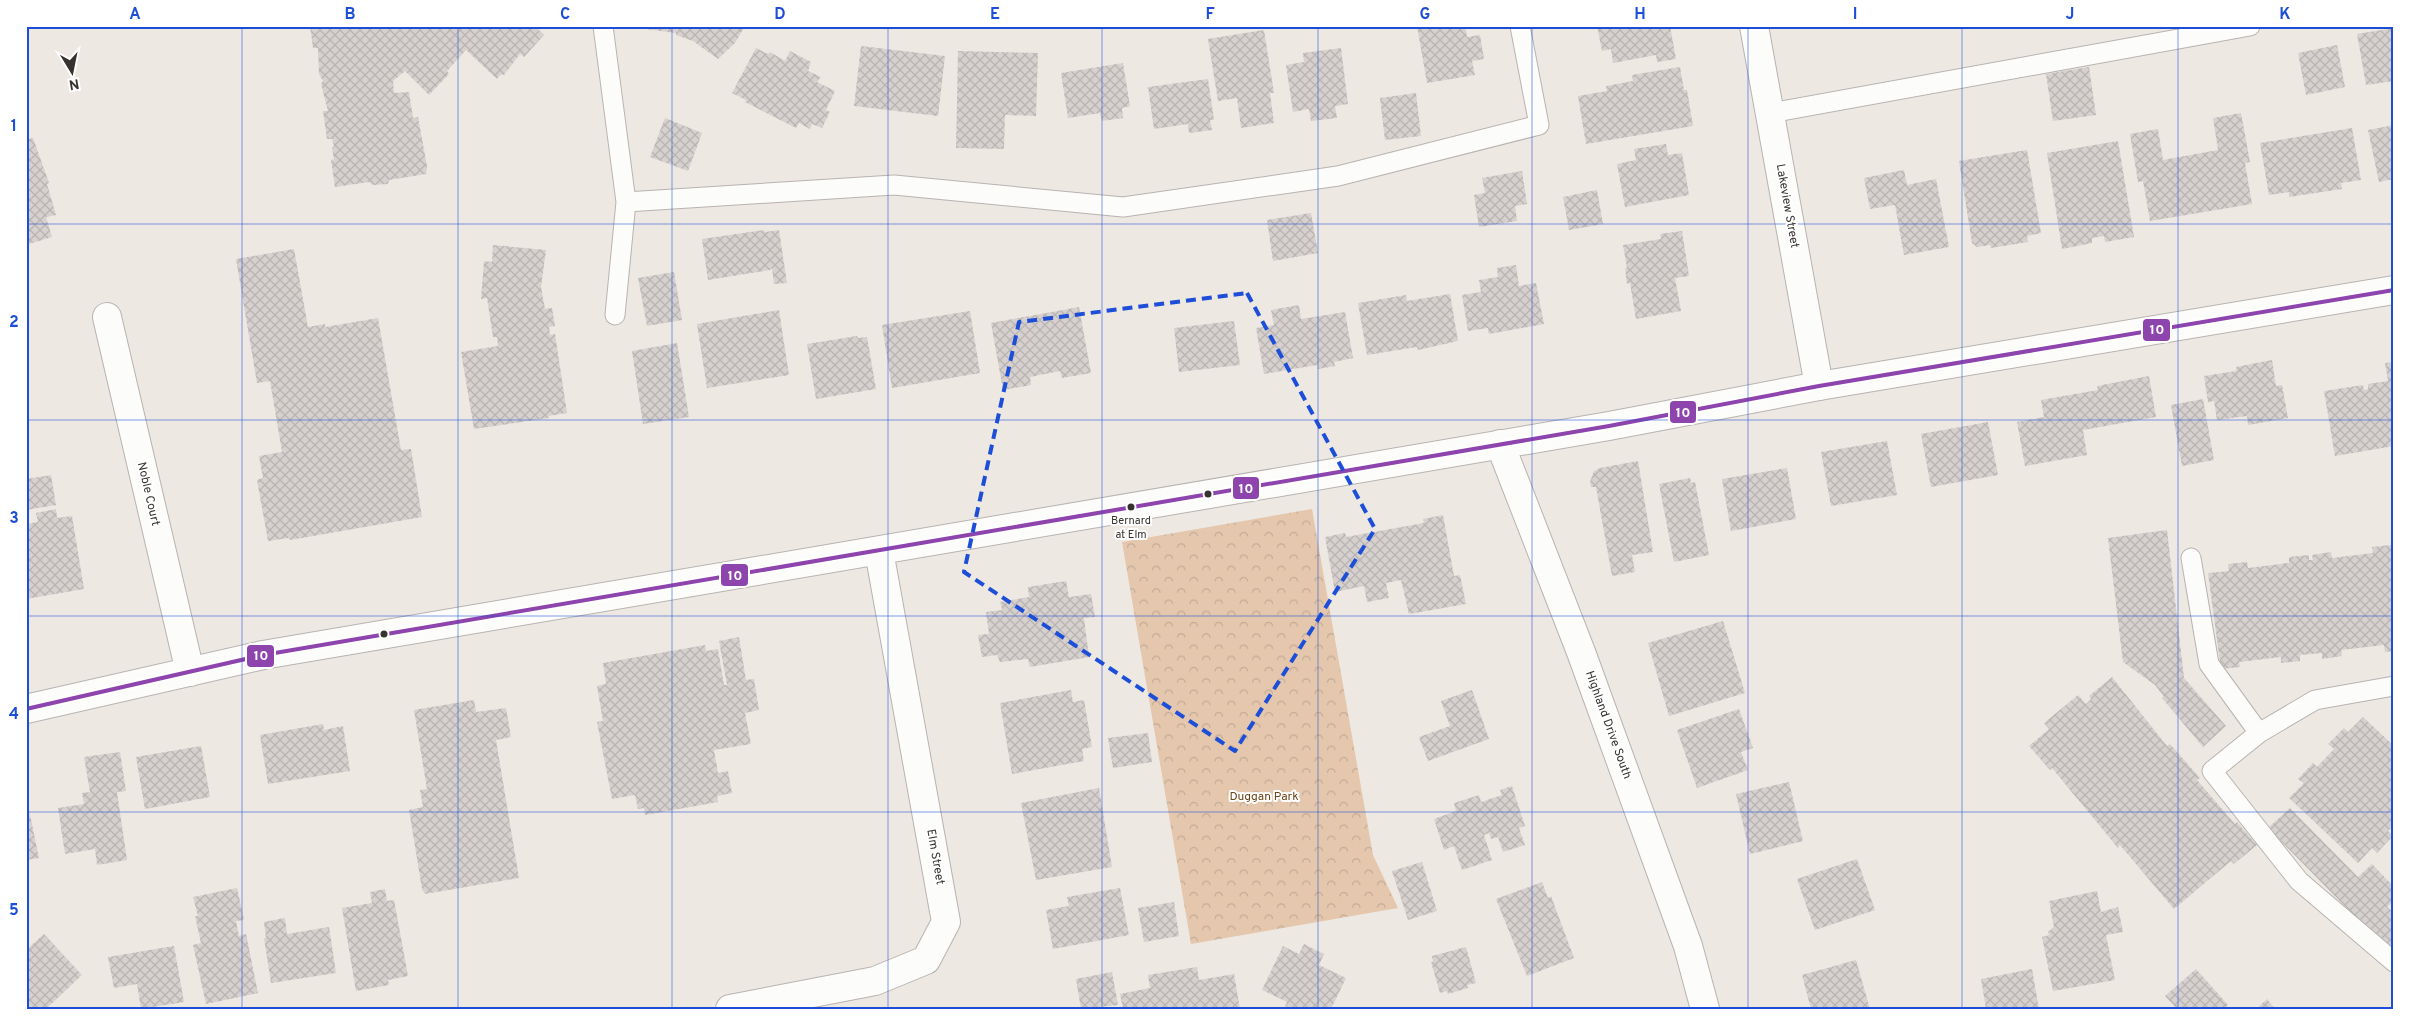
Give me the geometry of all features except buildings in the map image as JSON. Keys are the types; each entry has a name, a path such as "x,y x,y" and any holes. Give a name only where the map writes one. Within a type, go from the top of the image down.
{"street":[{"name":"Lakeview Street","path":"1754,26 1819,386"},
{"path":"26,709 263,655 1500,444 1819,386 2394,290"},
{"name":"Noble Court","path":"107,317 190,672"},
{"name":"Highland Drive South","path":"1500,444 1581,652 1688,946 1705,1009"},
{"name":"Elm Street","path":"730,1009 876,981 926,960 946,922 879,551"}],"lane":[{"path":"603,26 626,202 615,315"},
{"path":"626,202 894,185 1123,207 1338,176 1539,125 1520,26"},
{"path":"1770,113 2250,26"},
{"path":"2191,558 2210,664 2259,732"},
{"path":"2394,686 2315,700 2259,732 2212,771 2299,882 2394,962"}],"highlighted area":[{"path":"1247,293 1375,529 1235,751 964,572 1019,322"}],"green space":[{"name":"Duggan Park","path":"1312,509 1373,855 1398,908 1191,944 1122,542"}],"transit line":[{"name":"10","path":"26,709 263,655 1609,426 1819,386 2394,290"}],"place":[{"name":"Bernard at Elm","path":"1131,507"}]}
